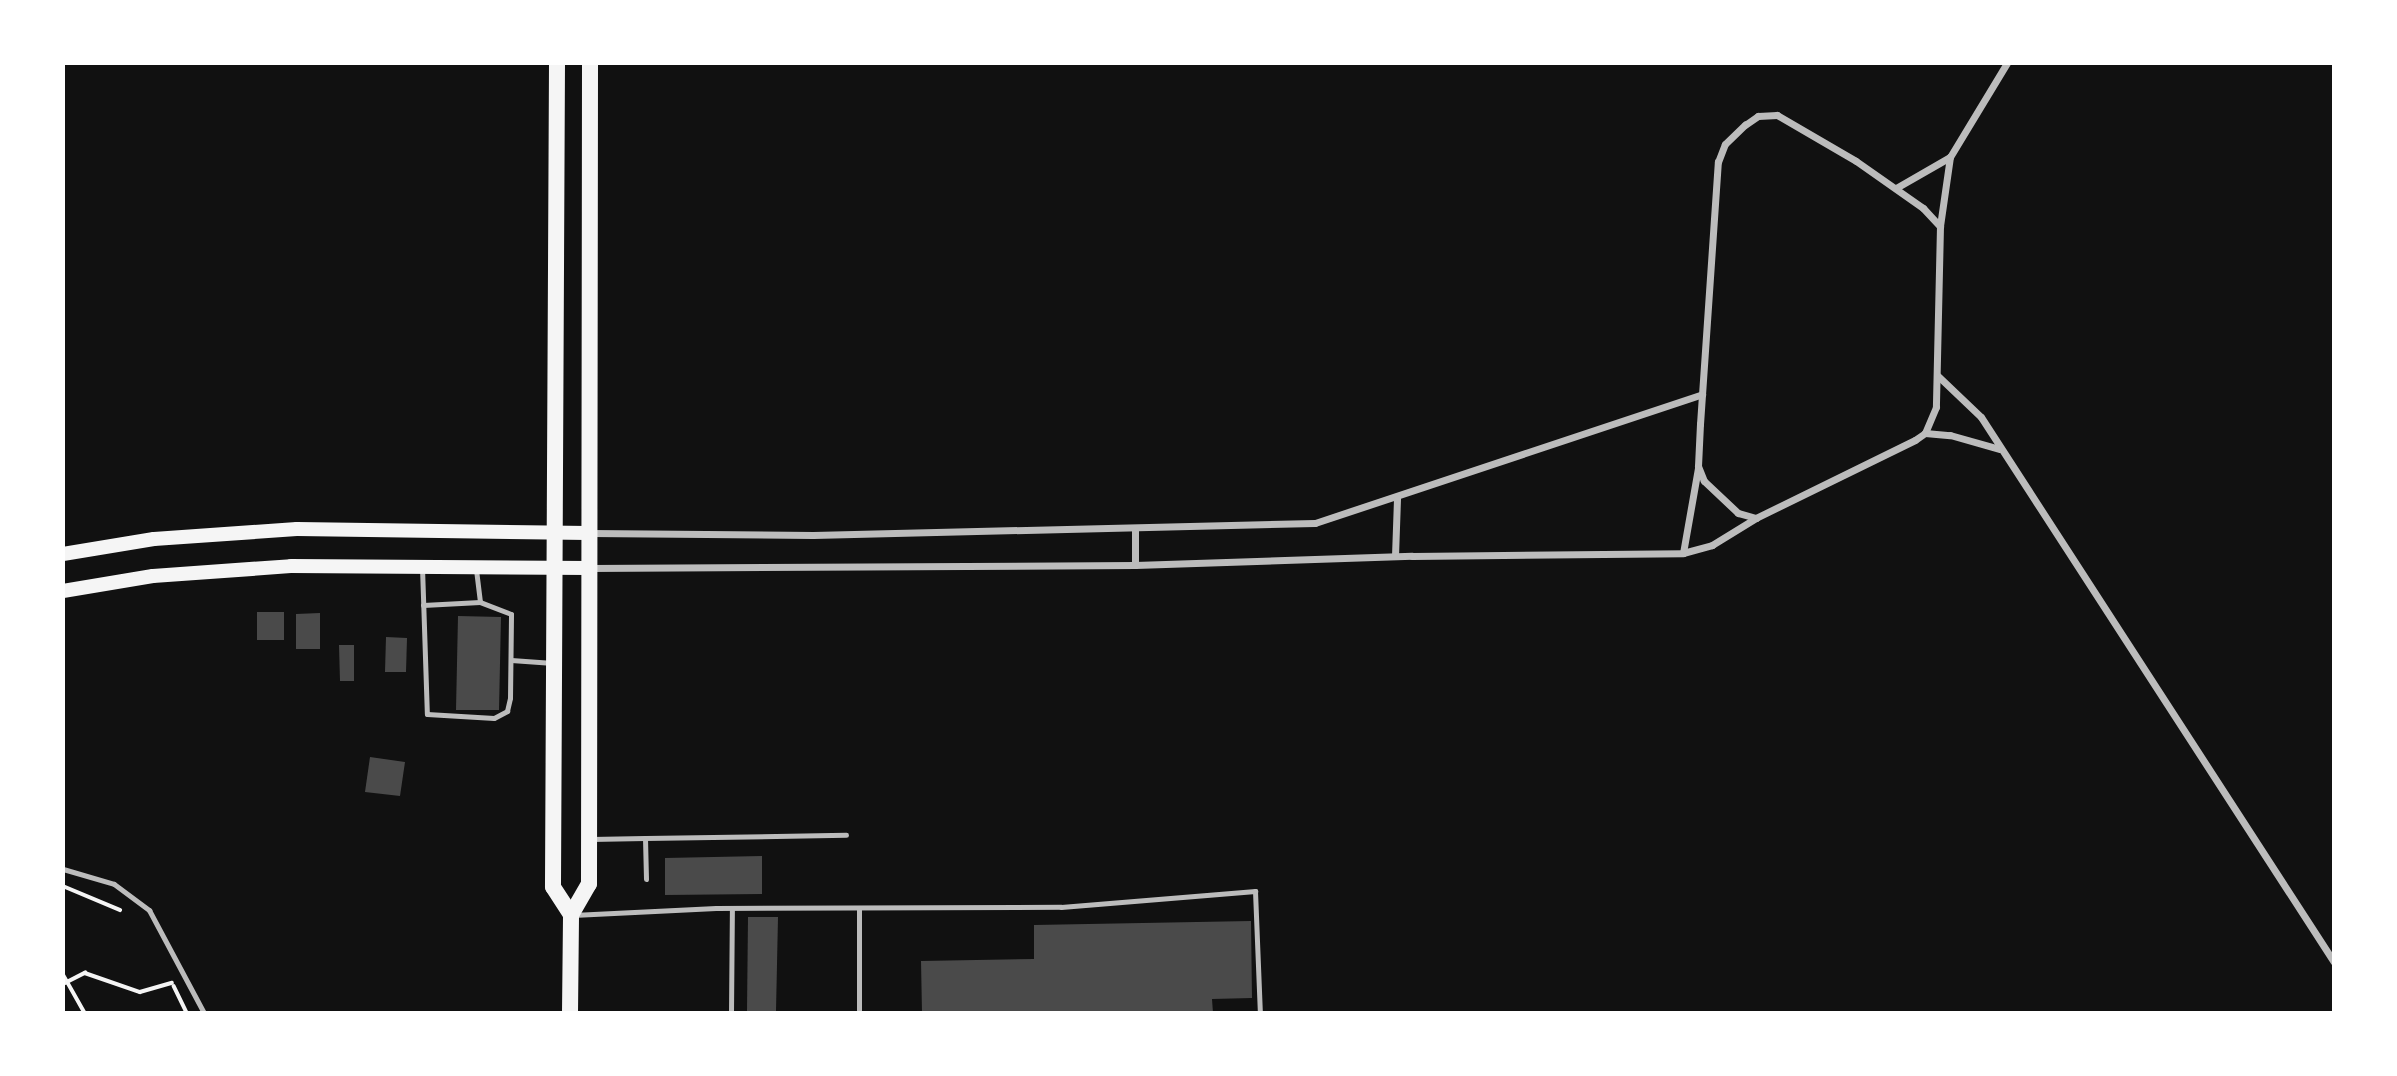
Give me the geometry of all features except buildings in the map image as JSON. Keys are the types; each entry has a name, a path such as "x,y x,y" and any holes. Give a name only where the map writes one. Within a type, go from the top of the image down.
{"main road":[{"path":"557,63 553,887 571,915"},
{"path":"570,1013 571,915 589,884 590,63"},
{"path":"63,554 154,539 297,529 588,533"},
{"path":"63,591 153,576 292,566 588,568"}],"street":[{"path":"1925,433 1936,407 1940,226 1950,157 2007,63"},
{"path":"1683,553 1698,466 1718,162 1725,144 1758,116 1777,116 1796,123 1896,188 1940,226"},
{"path":"1896,188 1950,157"},
{"path":"1938,376 1981,417 1999,449 2334,962"},
{"path":"588,533 813,535 1315,523 1397,498 1702,394"},
{"path":"588,568 1135,565 1395,556 1683,553 1712,545 1756,518 1925,433 1950,435 1999,449"},
{"path":"1698,466 1719,497 1738,513 1756,518"},
{"path":"1395,556 1397,498"},
{"path":"1135,528 1135,565"}],"lane":[{"path":"422,566 423,605 427,714 494,718 507,710 511,614 480,601 423,605"},
{"path":"476,566 480,601"},
{"path":"510,660 553,663"},
{"path":"588,839 846,835"},
{"path":"645,838 646,879"},
{"path":"63,869 114,884 149,911 204,1013"},
{"path":"571,915 732,908 1061,908 1255,891 1260,1013"},
{"path":"731,1013 732,908"},
{"path":"859,908 859,1013"}],"path":[{"path":"63,886 120,910"},
{"path":"63,984 85,973 96,974 140,992 172,983"},
{"path":"63,974 85,1013"},
{"path":"167,974 187,1013"}]}
